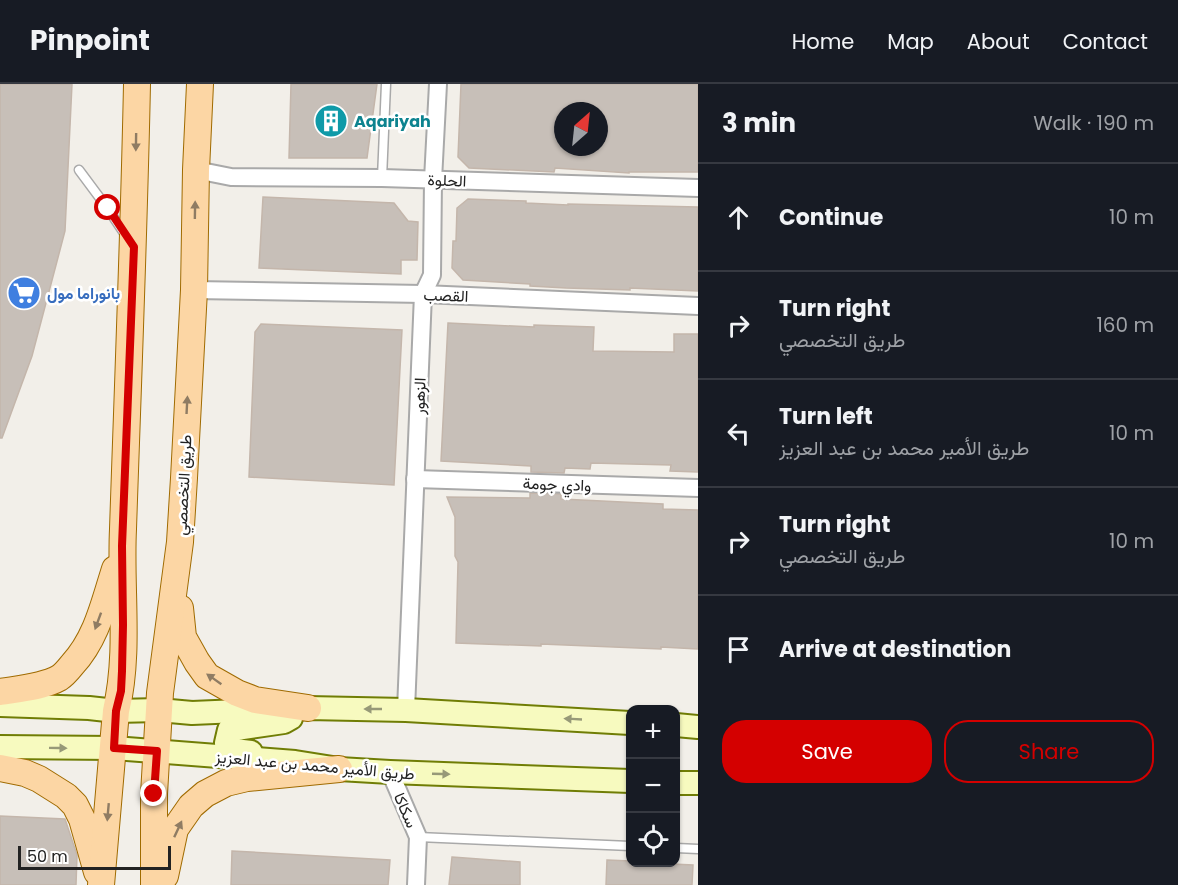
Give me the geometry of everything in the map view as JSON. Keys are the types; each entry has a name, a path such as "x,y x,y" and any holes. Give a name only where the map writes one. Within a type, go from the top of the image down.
{"main road":[{"path":"101,885 116,711 121,691 122,546 134,247 137,84"},
{"name":"طريق التخصصي","path":"154,885 154,794 161,675 180,542 194,290 200,84"},
{"path":"180,542 180,621 183,638 186,646 207,675 222,685 255,700 308,708"},
{"path":"0,692 32,687 59,678 77,660 97,627 122,546"},
{"path":"123,625 138,692 145,698 153,694 154,679 166,639"},
{"path":"0,705 192,713 308,708 406,710 626,723"},
{"path":"295,762 264,754 234,750 226,743 230,730 284,722 308,708"},
{"path":"680,725 698,727"},
{"name":"طريق الأمير محمد بن عبد العزيز","path":"0,747 114,748 295,762 339,769 626,781"},
{"path":"0,768 25,773 39,779 66,796 75,805 82,819 101,885"},
{"path":"163,885 176,829 191,806 205,794 226,783 247,778 339,769"},
{"path":"680,783 698,783"}],"street":[{"name":"الزهور","path":"406,710 423,294 432,275 433,180 438,84"},
{"name":"الحلوة","path":"196,170 231,177 382,178 698,188"},
{"name":"القصب","path":"194,290 423,294 698,306"},
{"name":"وادي جومة","path":"416,479 698,489"},
{"name":"سكاكا","path":"390,772 418,837 416,885"}],"lane":[{"path":"382,178 386,84"},
{"path":"79,171 108,208 134,247"},
{"path":"418,837 626,846"},
{"path":"680,848 698,849"}],"building":[{"name":"بانوراما مول","path":"0,84 72,84 65,231 32,356 2,438 0,438"},
{"name":"Aqariyah","path":"291,84 377,84 367,158 289,158"},
{"path":"461,84 698,84 698,172 629,173 555,168 554,172 469,168 458,157"},
{"path":"263,197 394,203 408,221 418,222 417,260 401,260 401,274 259,268"},
{"path":"468,199 568,205 698,207 698,291 566,288 463,280 452,268 453,241 456,241 457,208"},
{"path":"448,323 594,327 593,351 674,352 674,334 698,334 698,472 670,471 671,465 591,463 590,469 565,468 564,473 531,472 531,466 441,461"},
{"path":"261,324 402,330 394,485 249,477 255,332"},
{"path":"530,493 561,494 561,499 663,504 663,509 698,510 698,649 456,643 458,562 455,556 455,517 447,497 530,498"},
{"path":"0,816 65,819 77,855 76,885 0,885"},
{"path":"232,851 390,860 388,885 231,885"},
{"path":"452,857 520,862 520,885 449,885"},
{"path":"607,860 626,861 626,867 693,865 692,885 606,885"}],"place":[{"name":"Aqariyah","path":"331,121"},
{"name":"بانوراما مول","path":"24,293"}],"route":[{"path":"108,208 134,247 122,546 122,671 121,691 116,711 114,748 157,751 154,794"}]}
